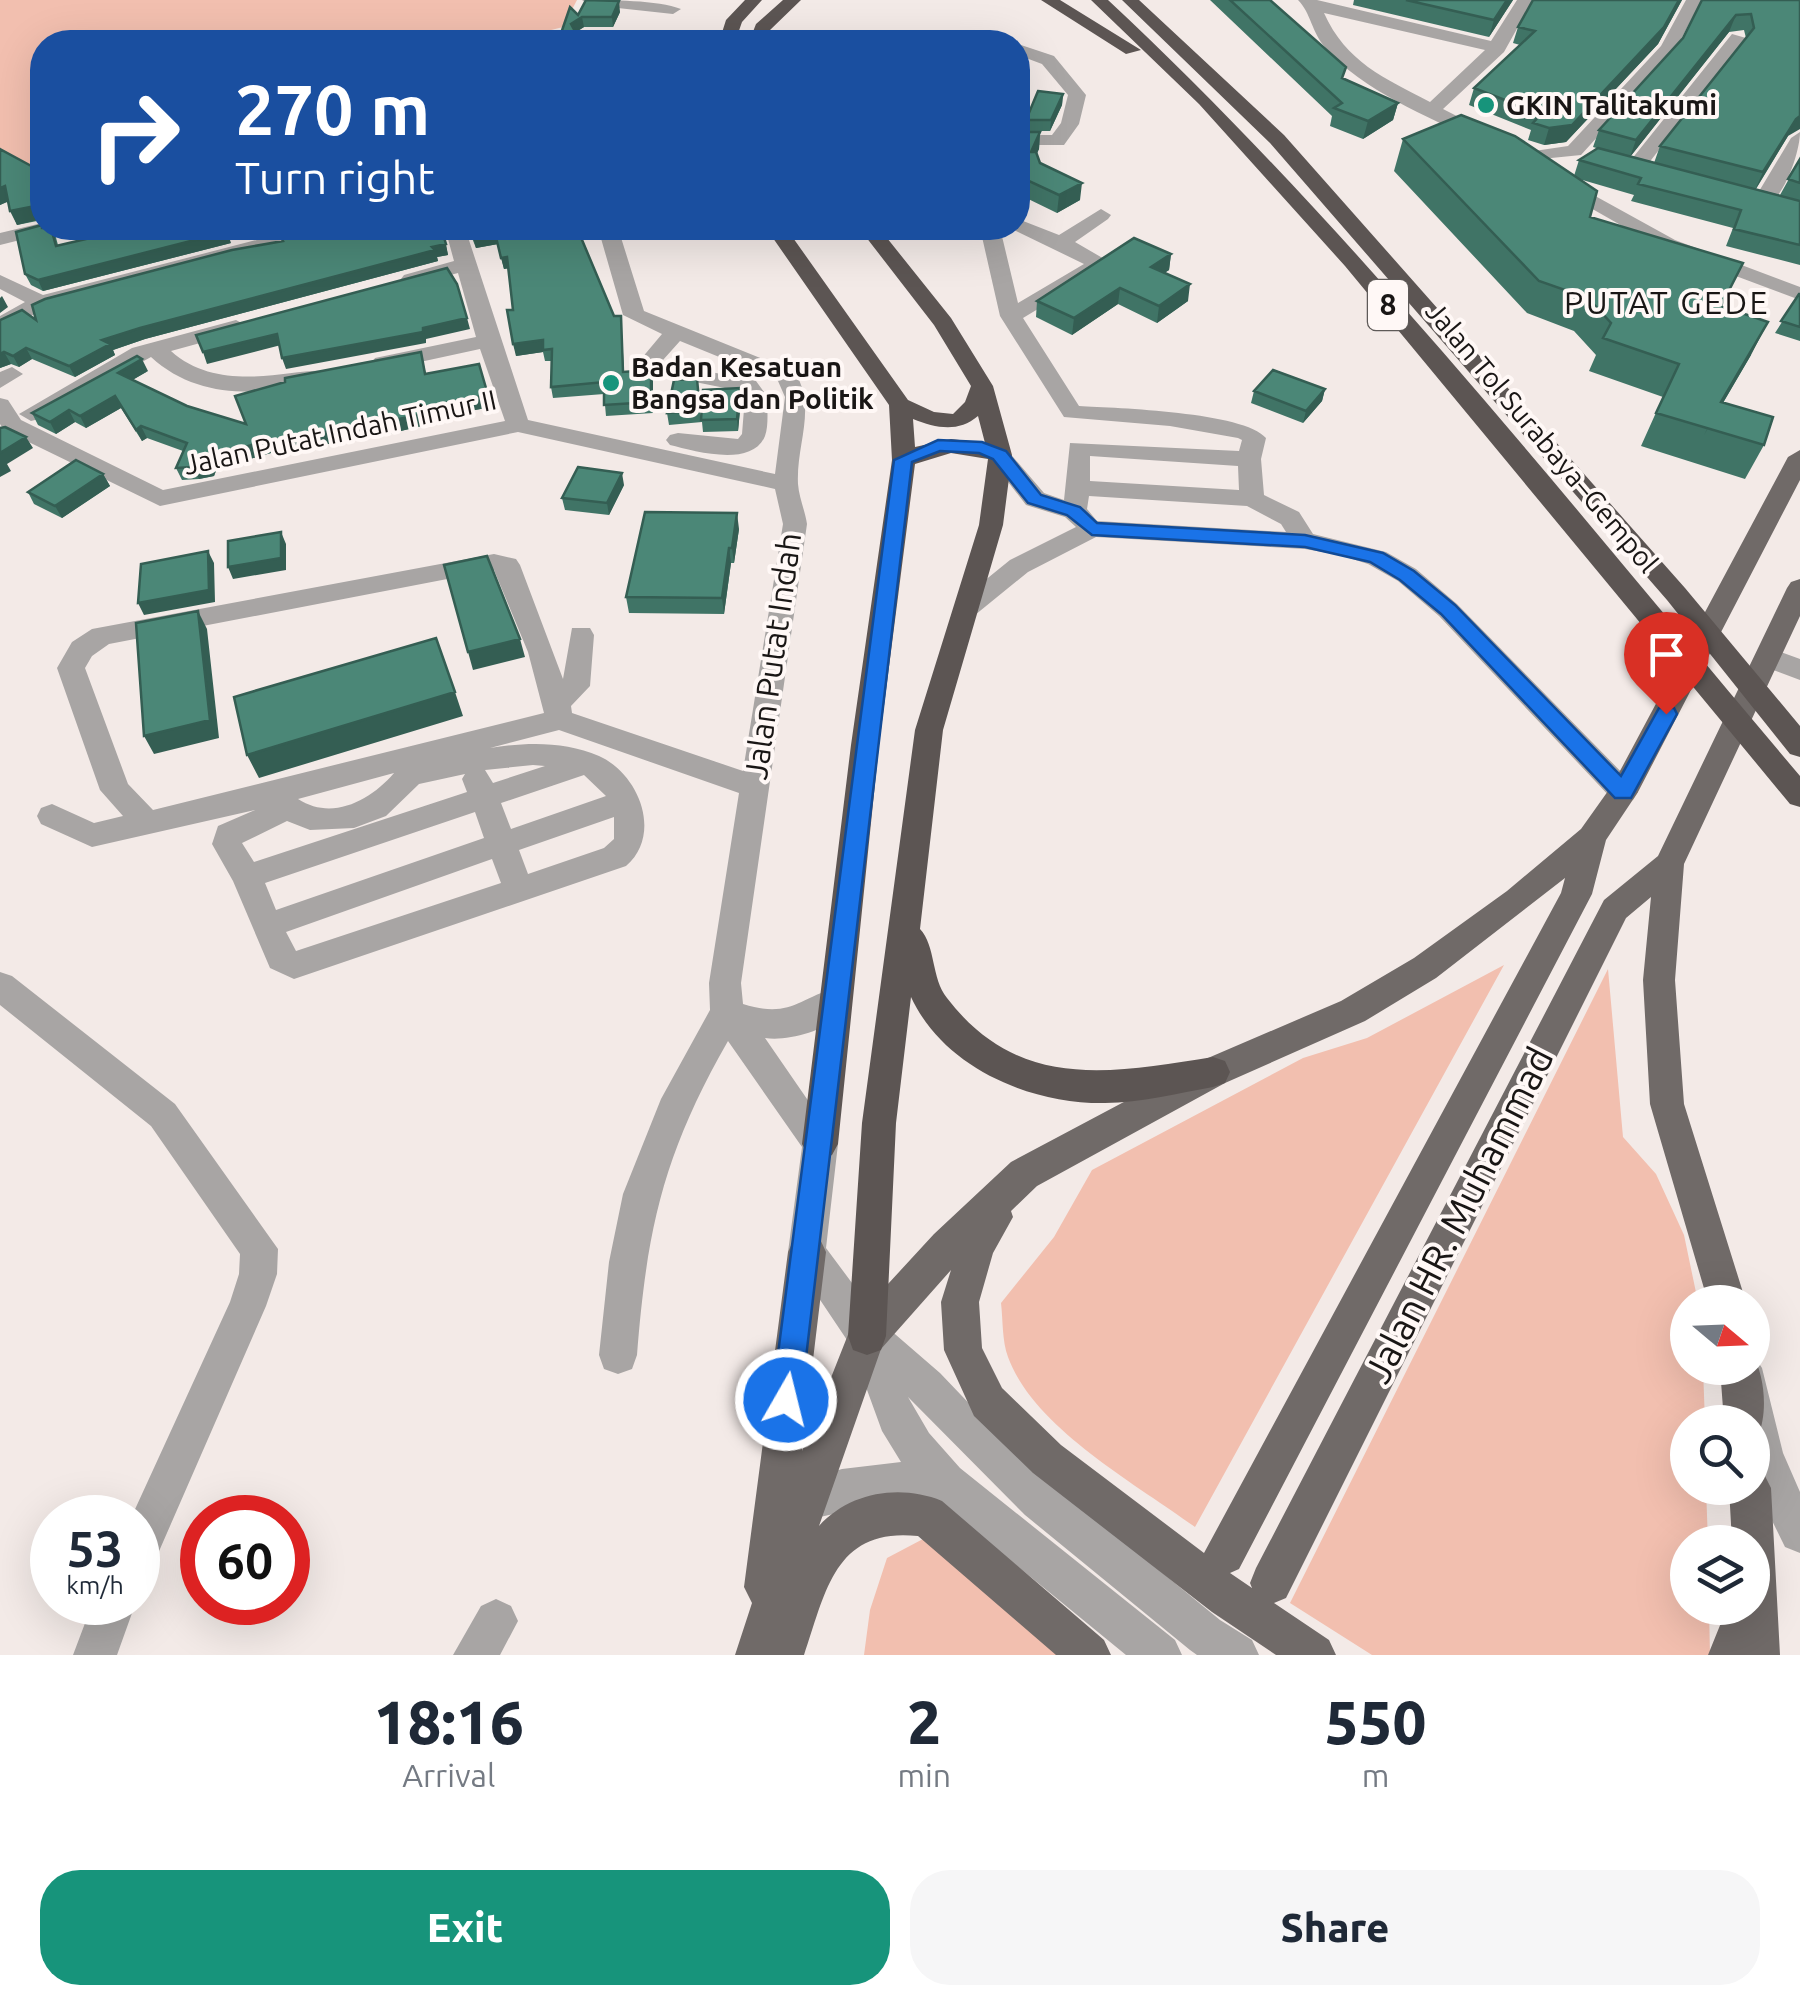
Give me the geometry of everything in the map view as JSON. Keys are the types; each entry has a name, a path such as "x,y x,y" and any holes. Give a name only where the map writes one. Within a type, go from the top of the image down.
{"highway":[{"path":"761,30 793,0"},
{"path":"1049,0 1103,30 1205,100"},
{"name":"Jalan Tol Surabaya–Gempol","path":"1099,0 1205,100 1352,262 1796,792"},
{"name":"Jalan Tol Surabaya–Gempol","path":"1130,0 1276,139 1676,594 1800,746"},
{"path":"731,30 734,20 755,2"},
{"path":"784,240 900,405 934,422 964,418 978,405 982,386"},
{"path":"868,1336 880,1123 929,730 991,524 1000,455 982,386 943,322 878,240"},
{"path":"820,1144 904,460 900,405"},
{"path":"904,460 938,445 957,443 1000,455"},
{"path":"910,886 912,961 930,1005 949,1030 982,1054 1049,1084 1106,1088 1212,1072"}],"main road":[{"path":"757,1655 806,1499 868,1336 947,1248 1024,1174 1212,1072 1353,1011 1425,968 1518,900 1592,837 1623,792 1800,457"},
{"path":"1722,1285 1667,1104 1659,980 1669,864 1800,588"},
{"name":"Jalan HR. Muhammad","path":"1224,1554 1576,894 1592,837"},
{"name":"Jalan HR. Muhammad","path":"1271,1583 1614,910 1669,864"},
{"path":"1054,1155 996,1215 963,1280 963,1350 974,1379 988,1402 1047,1459 1227,1596 1314,1655"},
{"path":"757,1655 807,1252"},
{"path":"782,1655 817,1559 848,1523 898,1510 928,1516 1089,1655"},
{"path":"1730,1655 1742,1625"},
{"path":"1756,1625 1758,1655"}],"street":[{"path":"590,0 676,4 667,30"},
{"path":"1432,109 1498,48 1525,0"},
{"path":"1574,150 1668,48 1694,0"},
{"path":"1309,2 1498,48"},
{"path":"1309,2 1329,42 1375,80 1668,244 1800,294"},
{"path":"1520,158 1574,150 1624,166 1738,38"},
{"path":"1030,54 1048,60 1077,95 1070,124 1057,141 1030,140"},
{"path":"1762,203 1800,138"},
{"path":"0,219 30,212"},
{"path":"1061,243 1101,215"},
{"path":"1011,316 1099,264 1030,230"},
{"path":"0,239 30,232"},
{"path":"0,325 41,302 278,240"},
{"path":"459,240 488,341 518,425 786,484"},
{"name":"Jalan Putat Indah","path":"612,240 634,315 786,377 796,397 786,484 794,524 725,983 727,1012"},
{"path":"993,240 1011,316 1072,412 1081,509"},
{"path":"392,284 466,264"},
{"path":"0,281 41,302"},
{"path":"4,421 154,348 264,319"},
{"path":"642,452 651,436 730,448 744,446 754,435 756,396 748,386 658,368 653,363 657,351 675,334"},
{"path":"154,348 167,363 223,386 280,384 488,341"},
{"path":"1072,412 1170,420 1245,432 1254,438 1249,459 1252,500"},
{"name":"Jalan Putat Indah Timur II","path":"4,421 154,496 169,498 518,425"},
{"path":"1078,448 1249,459"},
{"path":"1000,455 1035,499 1305,541 1376,558 1407,575 1448,610 1623,792"},
{"path":"966,609 1081,509 1252,500 1290,518 1305,541"},
{"path":"148,823 115,790 71,668 82,649 100,636 501,562 507,565 542,652 558,711"},
{"path":"52,816 92,836 280,801 414,765 558,711 576,686 581,636"},
{"path":"1770,658 1800,670"},
{"path":"558,711 755,787"},
{"path":"280,801 228,834 226,844 248,878 281,959 294,965 304,965 624,850 632,827 625,801 607,777 589,762 546,754 506,754 471,762 414,765"},
{"path":"471,762 519,890"},
{"path":"248,878 589,762"},
{"path":"280,801 314,820 354,816 380,805 402,789 414,765"},
{"path":"269,925 625,801"},
{"path":"0,986 164,1115 259,1249 258,1274 247,1306 160,1501"},
{"path":"727,1012 760,1025 794,1026 836,1001"},
{"path":"727,1012 820,1144 807,1252 868,1336 926,1386 1040,1500 1205,1635 1237,1655"},
{"path":"618,1355 623,1293 648,1172 684,1086 727,1012"},
{"path":"868,1336 896,1424 946,1482 1160,1655"},
{"path":"1745,1385 1772,1485 1800,1532"},
{"path":"806,1499 857,1484 899,1480 946,1482"},
{"path":"95,1655 106,1625"}],"shaded area":[{"path":"0,0 577,0 563,27 551,30 30,30 30,171 0,153"},
{"path":"1504,965 1195,1527 1116,1473 1040,1407 1021,1383 1008,1357 1001,1303 1054,1237 1092,1170 1303,1058 1367,1038"},
{"path":"1608,969 1623,1137 1656,1174 1684,1235 1694,1285 1670,1285 1670,1385 1704,1385 1704,1405 1670,1405 1670,1505 1707,1505 1707,1525 1670,1525 1670,1625 1709,1625 1710,1655 1372,1655 1290,1603"},
{"path":"923,1539 1072,1655 864,1655 870,1610 887,1558"}],"building":[{"path":"586,0 619,1 612,17 582,17 571,24 574,30 562,30 570,7 578,15"},
{"path":"1230,0 1270,0 1346,67 1342,78 1398,103 1368,121 1334,108 1342,103"},
{"path":"1406,0 1507,0 1494,20"},
{"path":"1533,0 1679,0 1664,27 1572,125 1549,128 1533,123 1541,114 1474,88 1535,31 1518,27"},
{"path":"1702,0 1800,0 1800,116 1763,172 1660,146 1754,28 1751,14 1736,15 1636,140 1599,130 1683,38"},
{"path":"1038,91 1063,94 1051,120 1030,120"},
{"path":"1461,115 1515,136 1597,191 1590,217 1743,263 1721,306 1768,322 1721,402 1773,417 1764,445 1656,413 1679,364 1603,338 1611,323 1588,298 1539,281 1403,139"},
{"path":"1030,132 1040,132 1031,152 1036,152 1040,163 1082,183 1059,195 1030,182"},
{"path":"1598,148 1800,201 1800,245 1734,229 1741,210 1638,184 1641,178 1579,160"},
{"path":"0,149 30,165 30,207 10,211 5,186 0,188"},
{"path":"1800,159 1800,183 1788,179"},
{"path":"30,228 30,240 54,240 56,246 82,240 195,240 38,280 25,274 16,232"},
{"path":"1134,238 1171,254 1151,267 1190,284 1159,306 1120,288 1074,318 1037,301"},
{"path":"445,240 446,244 102,340 110,344 69,366 26,348 13,356 0,354 0,320 22,310 36,320 32,305 45,299 232,250 283,241"},
{"path":"497,240 582,240 614,316 621,316 623,372 651,370 651,402 604,405 604,382 551,387 552,349 543,350 543,340 513,344 507,310 513,310 507,257 501,258"},
{"path":"447,268 457,284 467,318 423,328 423,332 282,358 277,334 203,352 196,335"},
{"path":"1800,294 1800,327 1781,321"},
{"path":"421,352 425,374 479,364 488,395 429,406 431,412 376,424 266,441 212,456 209,464 176,468 187,443 141,426 136,430 115,396 80,416 69,410 50,422 32,413 137,356 142,359 118,373 187,406 246,424 235,396 285,382 285,378"},
{"path":"1273,370 1325,389 1306,411 1254,391"},
{"path":"697,379 700,410 667,413 674,380"},
{"path":"740,388 737,419 701,420 703,390"},
{"path":"0,428 26,437 0,453"},
{"path":"76,460 103,474 55,506 28,492"},
{"path":"578,467 622,473 607,503 562,498"},
{"path":"645,512 737,513 722,598 626,597"},
{"path":"281,532 281,558 228,567 228,541"},
{"path":"208,551 209,590 138,603 141,564"},
{"path":"487,556 520,639 468,652 444,565"},
{"path":"198,611 210,720 144,736 136,623"},
{"path":"436,638 455,692 247,755 234,697"}],"place":[{"name":"GKIN Talitakumi","path":"1486,105"},
{"name":"Badan Kesatuan Bangsa dan Politik","path":"611,383"}],"district":[{"name":"PUTAT GEDE","path":"1667,303"}],"route":[{"path":"786,1400 816,1180 865,745 904,460 938,445 957,443 982,448 1000,455 1035,499 1074,511 1092,528 1305,541 1343,547 1376,558 1407,575 1448,610 1623,792 1666,714"}]}
